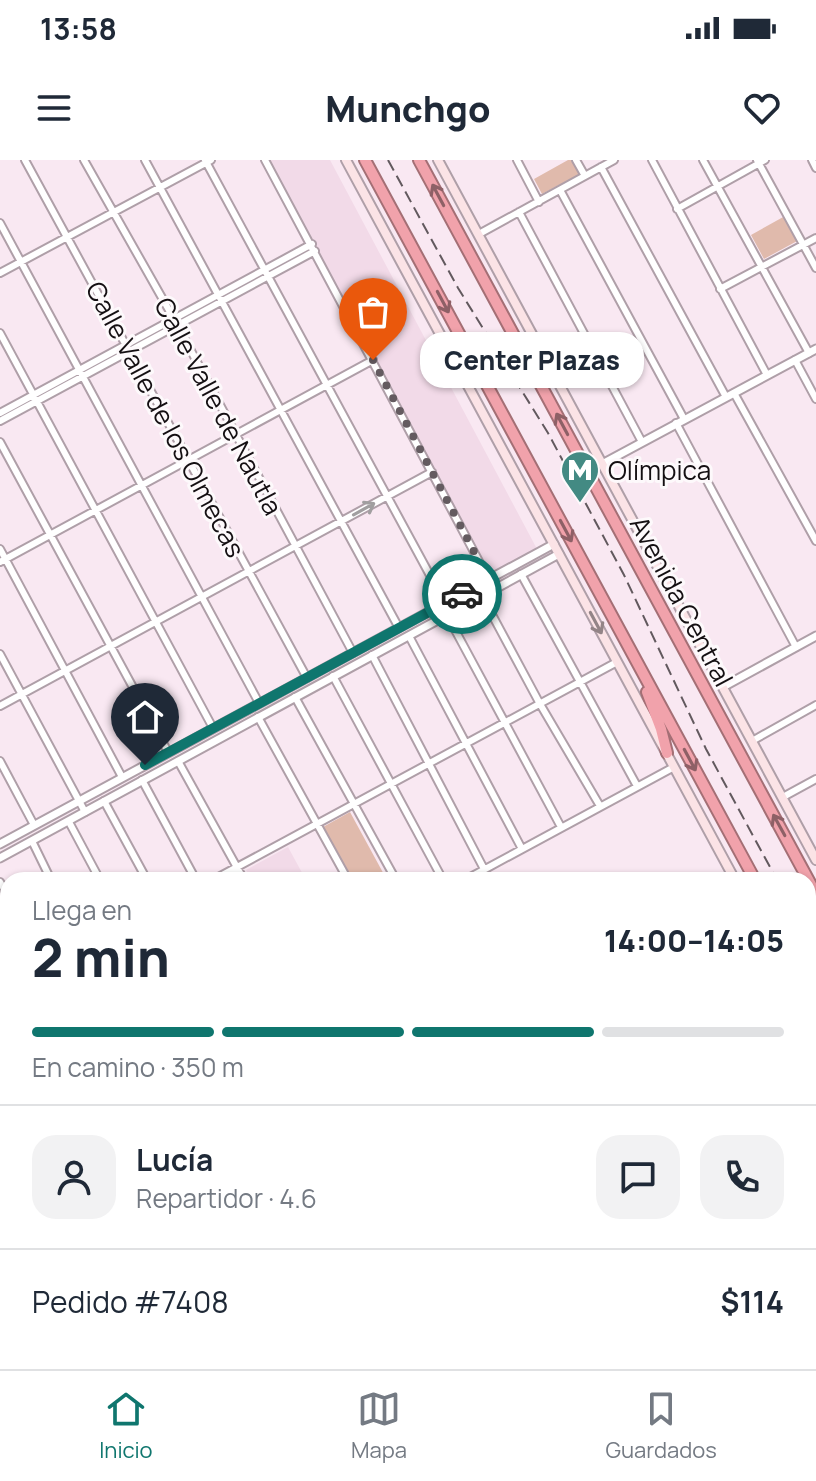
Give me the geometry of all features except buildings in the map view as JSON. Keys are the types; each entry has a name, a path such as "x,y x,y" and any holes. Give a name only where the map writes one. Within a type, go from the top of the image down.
{"highway":[{"name":"Avenida Central","path":"419,160 804,872"},
{"path":"366,162 751,872"},
{"path":"639,667 667,753"}],"main road":[{"path":"346,160 731,872"},
{"name":"Avenida Central","path":"438,160 816,860"}],"street":[{"name":"Calle Valle de los Olmecas","path":"25,160 307,678"},
{"name":"Calle Valle de Nautla","path":"84,160 353,653"},
{"path":"145,160 399,628"},
{"path":"265,160 489,580"},
{"path":"517,160 539,202"},
{"path":"576,160 585,176"},
{"path":"479,234 614,160"},
{"path":"652,160 767,375"},
{"path":"602,464 812,351 761,267 703,160"},
{"path":"812,160 816,168"},
{"path":"0,273 207,161 445,603"},
{"path":"677,209 760,161 816,268"},
{"path":"601,167 816,541"},
{"path":"560,190 796,647"},
{"path":"519,212 642,442"},
{"path":"0,223 259,703"},
{"path":"720,289 816,238"},
{"path":"0,413 35,398 313,248"},
{"path":"0,333 213,728"},
{"path":"3,560 373,360"},
{"path":"795,360 816,399"},
{"path":"0,421 35,398"},
{"path":"0,442 168,752"},
{"path":"0,706 432,472"},
{"path":"0,844 554,544"},
{"path":"0,549 3,560 122,777"},
{"path":"0,858 559,554"},
{"path":"521,574 637,786"},
{"path":"482,596 600,806"},
{"path":"447,615 561,827"},
{"path":"409,636 522,849"},
{"path":"723,687 816,636"},
{"path":"0,654 85,812"},
{"path":"372,655 484,869"},
{"path":"228,872 617,662"},
{"path":"333,676 439,872"},
{"path":"295,697 392,872"},
{"path":"752,741 816,705"},
{"path":"258,717 344,872"},
{"path":"0,761 34,825"},
{"path":"178,761 240,872"},
{"path":"479,872 674,767"},
{"path":"783,797 816,779"},
{"path":"142,780 192,872"},
{"path":"104,801 143,872"},
{"path":"69,822 96,872"},
{"path":"32,841 47,872"}],"shaded area":[{"path":"269,160 330,160 537,549 491,576"},
{"path":"573,160 580,174 542,194 534,179"},
{"path":"785,216 799,240 764,259 751,235"},
{"path":"350,812 383,872 348,872 323,827"},
{"path":"288,847 302,872 247,872"}],"railway":[{"path":"388,160 458,288 548,433 624,575 706,749 773,872"}],"way so far":[{"path":"373,360 489,580 462,594"}],"place":[{"name":"Center Plazas","path":"373,360"},
{"name":"Olímpica","path":"580,504"}],"route":[{"path":"145,765 462,594"}]}
